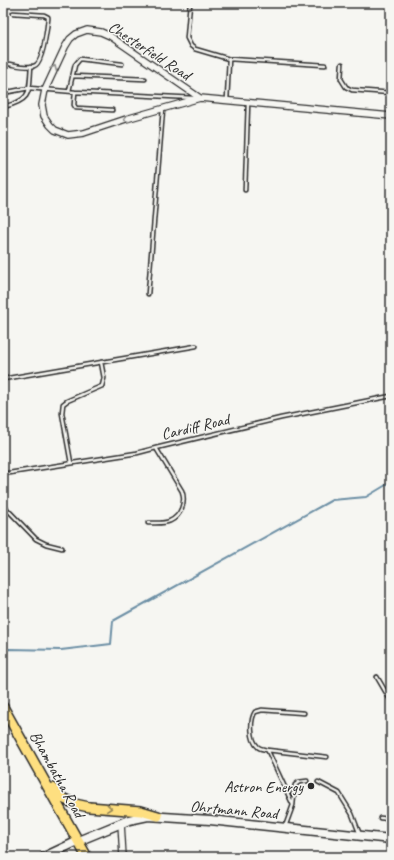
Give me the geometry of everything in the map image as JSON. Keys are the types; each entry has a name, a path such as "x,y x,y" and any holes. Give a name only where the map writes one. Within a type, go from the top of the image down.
{"main road":[{"name":"Bhambatha Road","path":"3,707 87,857"},
{"path":"41,773 62,798 75,804 89,807 141,811 158,816"},
{"name":"Ohrtmann Road","path":"44,857 78,840 121,823 140,817 158,816 285,827 391,839"}],"street":[{"name":"Chesterfield Road","path":"200,98 110,36 101,32 87,30 70,39 56,65 42,104 44,116 54,130 63,134 74,135 200,98 391,116"},
{"path":"121,823 123,857"}],"lane":[{"path":"190,3 187,38 188,43 195,49 229,59 325,66"},
{"path":"9,64 36,66 40,61 48,18 44,15 13,13"},
{"path":"70,91 76,63 82,59 122,64"},
{"path":"226,100 229,59"},
{"path":"342,64 341,79 346,87 352,90 391,93"},
{"path":"3,106 14,104 22,100 27,95 31,66"},
{"path":"73,76 145,79"},
{"path":"3,92 29,88 46,90"},
{"name":"Chesterfield Road","path":"46,90 200,98"},
{"path":"75,92 74,105 76,108 112,110"},
{"path":"245,190 248,102"},
{"path":"148,294 163,108"},
{"path":"3,379 196,346"},
{"path":"71,463 62,413 63,404 102,386 104,378 101,362"},
{"name":"Cardiff Road","path":"3,474 126,456 280,418 391,396"},
{"path":"148,523 162,523 171,520 181,510 184,498 182,491 156,448"},
{"path":"3,505 36,539 46,544 62,548"},
{"path":"377,677 391,701"},
{"path":"304,713 262,710 256,712 254,716 253,737 258,747 267,750 328,757"},
{"path":"267,750 293,805"},
{"path":"285,827 293,805 295,785 299,782 307,781"},
{"path":"318,782 339,793 352,814 360,835"},
{"path":"380,818 391,819"}],"waterway":[{"path":"3,651 9,649 61,650 111,644 113,621 332,500 366,497 391,482"}],"place":[{"name":"Astron Energy","path":"311,786"}]}
